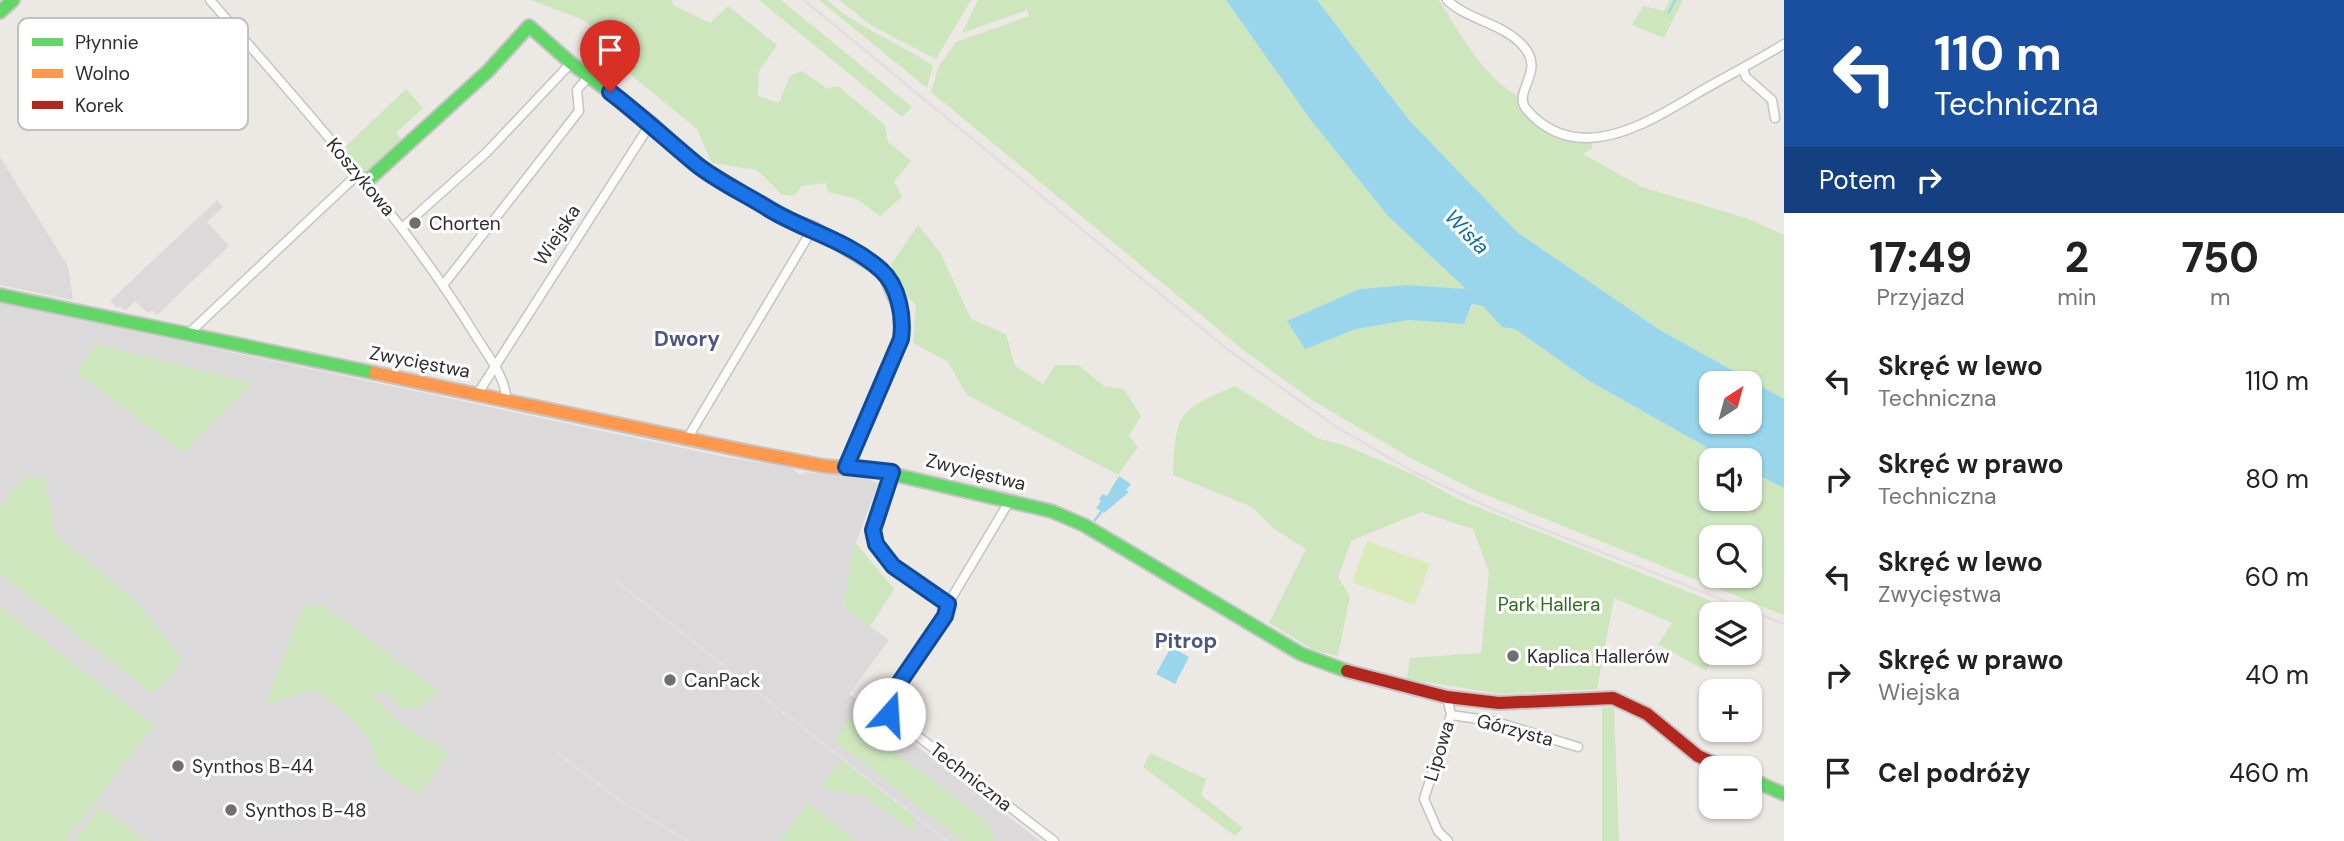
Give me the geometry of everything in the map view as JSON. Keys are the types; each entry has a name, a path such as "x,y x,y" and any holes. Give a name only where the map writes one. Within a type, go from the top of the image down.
{"street":[{"path":"0,12 13,0"},
{"name":"Koszykowa","path":"210,0 225,18"},
{"path":"1447,0 1457,9 1511,34 1525,48 1532,59 1533,71 1522,95 1525,108 1542,122 1582,137 1602,137 1645,125 1784,44"},
{"path":"187,335 362,178 488,71 529,26 571,63 651,123 696,164 780,216 813,228 884,272 898,300 903,323 901,339 846,467"},
{"name":"Koszykowa","path":"248,44 403,227 444,284 495,368 506,389 506,400"},
{"path":"403,227 486,153 571,63"},
{"path":"1743,69 1746,77 1772,100 1775,118"},
{"path":"444,284 579,111 577,90 589,76"},
{"name":"Wiejska","path":"495,368 651,123"},
{"path":"687,439 813,228"},
{"name":"Zwycięstwa","path":"0,295 800,462 892,472 1051,511 1084,525 1314,660 1447,697 1499,703 1613,698 1630,702 1647,712 1699,756"},
{"path":"478,393 495,368"},
{"path":"892,472 873,530 876,544 893,566 948,604"},
{"name":"Techniczna","path":"1010,500 948,604 945,616 891,695 887,705 889,714 1054,841"},
{"name":"Lipowa","path":"1447,697 1451,715 1424,799 1438,831 1448,841"},
{"name":"Górzysta","path":"1451,715 1493,721 1578,747"},
{"path":"1762,784 1784,793"}],"shaded area":[{"path":"0,157 68,266 73,300 0,285"},
{"path":"217,200 223,207 207,222 229,246 157,315 152,310 148,313 135,301 125,311 120,306 117,308 110,301"},
{"path":"0,303 725,457 792,468 800,475 805,472 867,478 878,484 856,542 843,607 889,640 849,694 1040,841 0,841"}],"green space":[{"path":"531,0 672,0 673,5 710,23 728,6 777,45 759,71 758,96 779,103 790,76 802,71 828,89 838,86 885,125 888,142 911,161 894,181 902,197 880,216 857,199 828,192 826,183 802,186 794,196 781,194 757,170 712,163 697,129 631,75 598,30 581,19"},
{"path":"759,0 781,0 912,107 902,117"},
{"path":"819,0 827,0 852,19 933,66 927,88"},
{"path":"839,0 971,0 936,59 872,26"},
{"path":"978,0 1226,0 1310,119 1388,216 1467,290 1406,285 1359,289 1287,321 1305,348 1356,329 1410,320 1463,324 1473,304 1483,306 1502,327 1515,329 1586,379 1708,448 1699,448 1699,511 1762,511 1762,477 1784,488 1784,615 1762,606 1762,602 1752,602 1717,588 1762,588 1762,525 1699,525 1699,581 1474,490 1416,461 1315,402 1247,353 931,92 939,66 956,42 1029,16 1027,10 962,33"},
{"path":"1317,0 1439,0 1483,66 1505,88 1518,96 1528,115 1547,127 1591,139 1592,148 1583,154 1642,187 1746,218 1784,235 1784,399 1762,387 1762,371 1734,371 1660,330 1517,232 1409,120"},
{"path":"1670,0 1683,0 1664,38 1632,25 1643,6 1664,11"},
{"path":"406,89 423,108 396,133 406,144 368,175 364,174 346,155 346,146"},
{"path":"918,225 940,252 971,319 1006,334 1015,366 1043,384 1055,365 1078,365 1104,386 1124,389 1141,416 1129,436 1138,447 1118,475 967,395 948,362 913,343 916,305 906,296 891,265"},
{"path":"96,344 252,383 183,452 76,373"},
{"name":"Park Hallera","path":"1235,386 1319,439 1344,445 1410,473 1460,500 1713,602 1699,602 1699,665 1709,665 1706,671 1658,644 1672,623 1614,598 1597,689 1501,694 1407,679 1410,658 1481,653 1489,572 1473,529 1421,512 1351,541 1338,577 1350,596 1338,656 1314,650 1269,623 1306,549 1274,529 1252,507 1173,475 1179,426 1183,416 1201,402"},
{"path":"23,477 45,478 55,534 138,603 183,661 153,694 0,574 0,509"},
{"path":"1367,541 1430,564 1415,605 1352,582"},
{"path":"855,542 894,589 870,627 843,607"},
{"path":"321,604 440,692 415,710 400,707 388,694 371,692 396,721 450,753 419,794 377,767 371,744 364,733 317,690 266,704 302,608"},
{"path":"0,607 154,725 65,841 0,841"},
{"path":"1614,707 1619,841 1602,841 1602,708"},
{"path":"849,717 986,821 995,841 963,841 835,741"},
{"path":"1150,753 1206,779 1201,795 1243,828 1235,836 1143,767"},
{"path":"842,759 915,817 912,831 863,796 820,787"},
{"path":"808,803 857,841 779,841"},
{"path":"100,807 147,841 74,841"}],"water":[{"name":"Wisła","path":"1226,0 1317,0 1409,120 1517,232 1660,330 1734,371 1699,371 1699,434 1762,434 1762,387 1784,399 1784,488 1762,477 1762,448 1708,448 1586,379 1515,329 1502,327 1483,306 1472,304 1464,324 1409,320 1356,329 1305,349 1287,321 1359,289 1406,285 1466,289 1388,216 1310,119"},
{"path":"1119,476 1131,484 1126,490 1129,492 1104,513 1096,508 1101,501 1099,499 1103,494 1107,496"},
{"path":"1171,647 1189,657 1175,684 1156,674"}],"waterway":[{"path":"1669,12 1675,0"},
{"path":"1095,520 1101,512"}],"railway":[{"path":"804,0 1227,349 1335,426 1412,471 1492,509 1784,624"},
{"path":"616,581 947,841"},
{"path":"557,753 624,803 688,841"}],"traffic: fast":[{"path":"0,12 13,0"},
{"path":"366,182 488,71 529,26 571,63 651,123 696,164 780,216 813,228 884,272 901,312"},
{"path":"0,295 375,373"},
{"path":"879,471 1051,511 1084,525 1301,654 1347,671"},
{"path":"1762,784 1784,794"}],"traffic: slow":[{"path":"375,373 746,451 824,466 879,471"}],"traffic: jam":[{"path":"846,467 901,339 901,312"},
{"path":"1347,671 1447,697 1499,703 1613,698 1647,714 1699,756"}],"place":[{"name":"Chorten","path":"415,223"},
{"name":"Kaplica Hallerów","path":"1513,656"},
{"name":"CanPack","path":"670,680"},
{"name":"Synthos B-44","path":"178,766"},
{"name":"Synthos B-48","path":"231,810"}],"district":[{"name":"Dwory","path":"687,339"},
{"name":"Pitrop","path":"1186,641"}],"route":[{"path":"610,92 651,123 696,164 780,216 813,228 866,258 884,272 898,300 903,323 901,339 846,467 892,472 873,530 876,544 893,566 948,604 945,616 891,695 887,705 889,714"}]}
